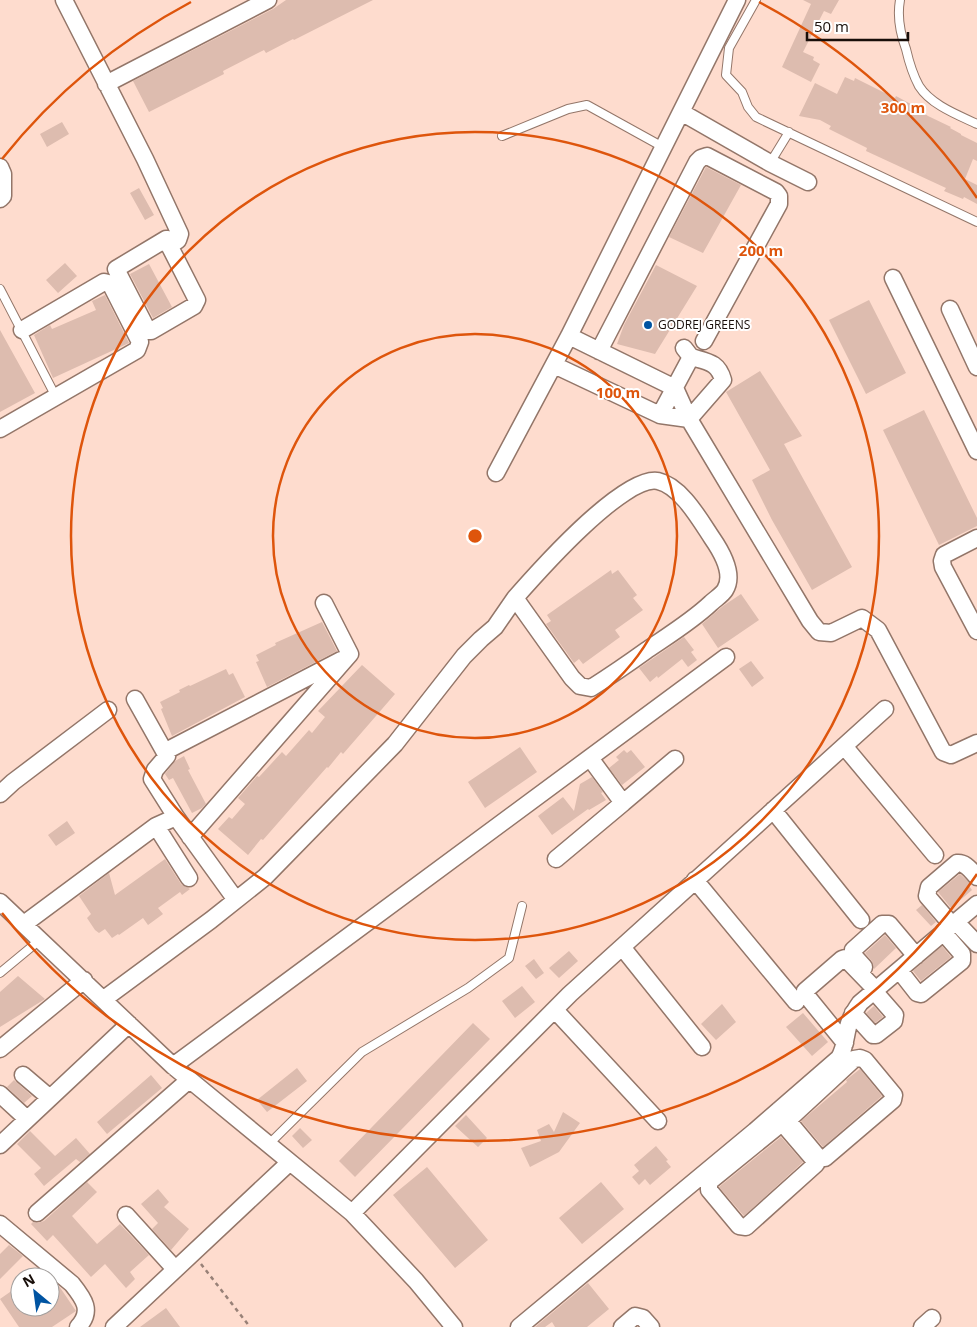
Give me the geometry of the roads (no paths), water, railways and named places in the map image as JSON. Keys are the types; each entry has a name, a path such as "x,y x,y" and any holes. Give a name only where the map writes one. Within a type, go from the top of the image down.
{"street":[{"path":"64,0 145,158 180,234 178,240 170,247 195,297 196,303 194,306 148,331 116,269 166,239 172,244"},
{"path":"106,84 268,0"},
{"path":"496,474 569,336 737,0"},
{"path":"681,112 770,163 808,182"},
{"path":"599,351 696,162 708,156 776,192 779,196 779,204 704,341"},
{"path":"0,167 3,174 3,196 0,199"},
{"path":"893,278 977,451"},
{"path":"0,428 137,350 140,342 111,285 104,282 22,330"},
{"path":"950,309 977,367"},
{"path":"569,336 675,388 689,419 805,612 819,632 831,633 862,618 871,624 878,630 943,752 951,756 977,743"},
{"path":"660,415 675,388 688,353 711,362 720,369 723,380 689,419"},
{"path":"554,365 660,415 689,419"},
{"path":"104,999 265,878 395,744 464,656 496,627 515,598 570,539 630,490 646,482 658,481 670,486 685,500 719,549 728,571 728,582 725,590 696,617 591,688 580,686 572,678 515,598"},
{"path":"977,538 944,555 942,560 943,567 977,631"},
{"path":"324,604 350,654"},
{"path":"190,837 350,654"},
{"path":"166,752 350,654"},
{"path":"173,1066 726,657"},
{"path":"135,699 167,756 155,770 152,778 176,817 236,900"},
{"path":"352,1213 555,1010 885,709"},
{"path":"0,794 108,710"},
{"path":"844,746 935,855"},
{"path":"590,758 624,803"},
{"path":"556,859 676,760"},
{"path":"773,810 860,920"},
{"path":"24,924 156,826 176,817"},
{"path":"156,826 189,878"},
{"path":"899,970 917,993 921,994 962,961 962,954 950,926 927,896 929,888 957,863 965,864 977,877"},
{"path":"696,880 796,1002"},
{"path":"0,902 173,1066 352,1213 416,1281 454,1327"},
{"path":"783,1115 840,1058 844,1050 848,1026 853,1013 860,1003 977,904"},
{"path":"853,1013 873,1035 876,1035 894,1021 895,1015 852,953 853,950 882,924 889,924 916,956"},
{"path":"950,926 977,944"},
{"path":"622,947 702,1047"},
{"path":"845,1043 806,995 805,991 845,958 877,988"},
{"path":"0,1049 84,980"},
{"path":"555,1010 658,1120"},
{"path":"2,1138 27,1120 129,1024"},
{"path":"519,1327 783,1115 854,1060 860,1058 865,1060 894,1094 893,1100 825,1158 819,1158 783,1115"},
{"path":"23,1075 50,1098"},
{"path":"37,1213 189,1080"},
{"path":"0,1094 27,1120"},
{"path":"782,1125 816,1164 746,1227 742,1228 708,1190 709,1182 736,1153 782,1125"},
{"path":"114,1327 290,1162"},
{"path":"126,1215 175,1269"},
{"path":"0,1224 72,1284 87,1311 85,1320 78,1327"},
{"path":"622,1327 635,1316 643,1318 651,1327"}],"lane":[{"path":"756,0 729,48 726,76 742,92 748,107 756,117 977,222"},
{"path":"900,0 898,12 902,37 920,87 943,107 977,124"},
{"path":"502,136 568,109 587,106 663,147"},
{"path":"770,163 789,132"},
{"path":"0,289 56,397"},
{"path":"268,1144 362,1052 468,988 509,958 522,906"},
{"path":"0,973 41,940"}],"place":[{"name":"GODREJ GREENS","path":"648,325"}]}
